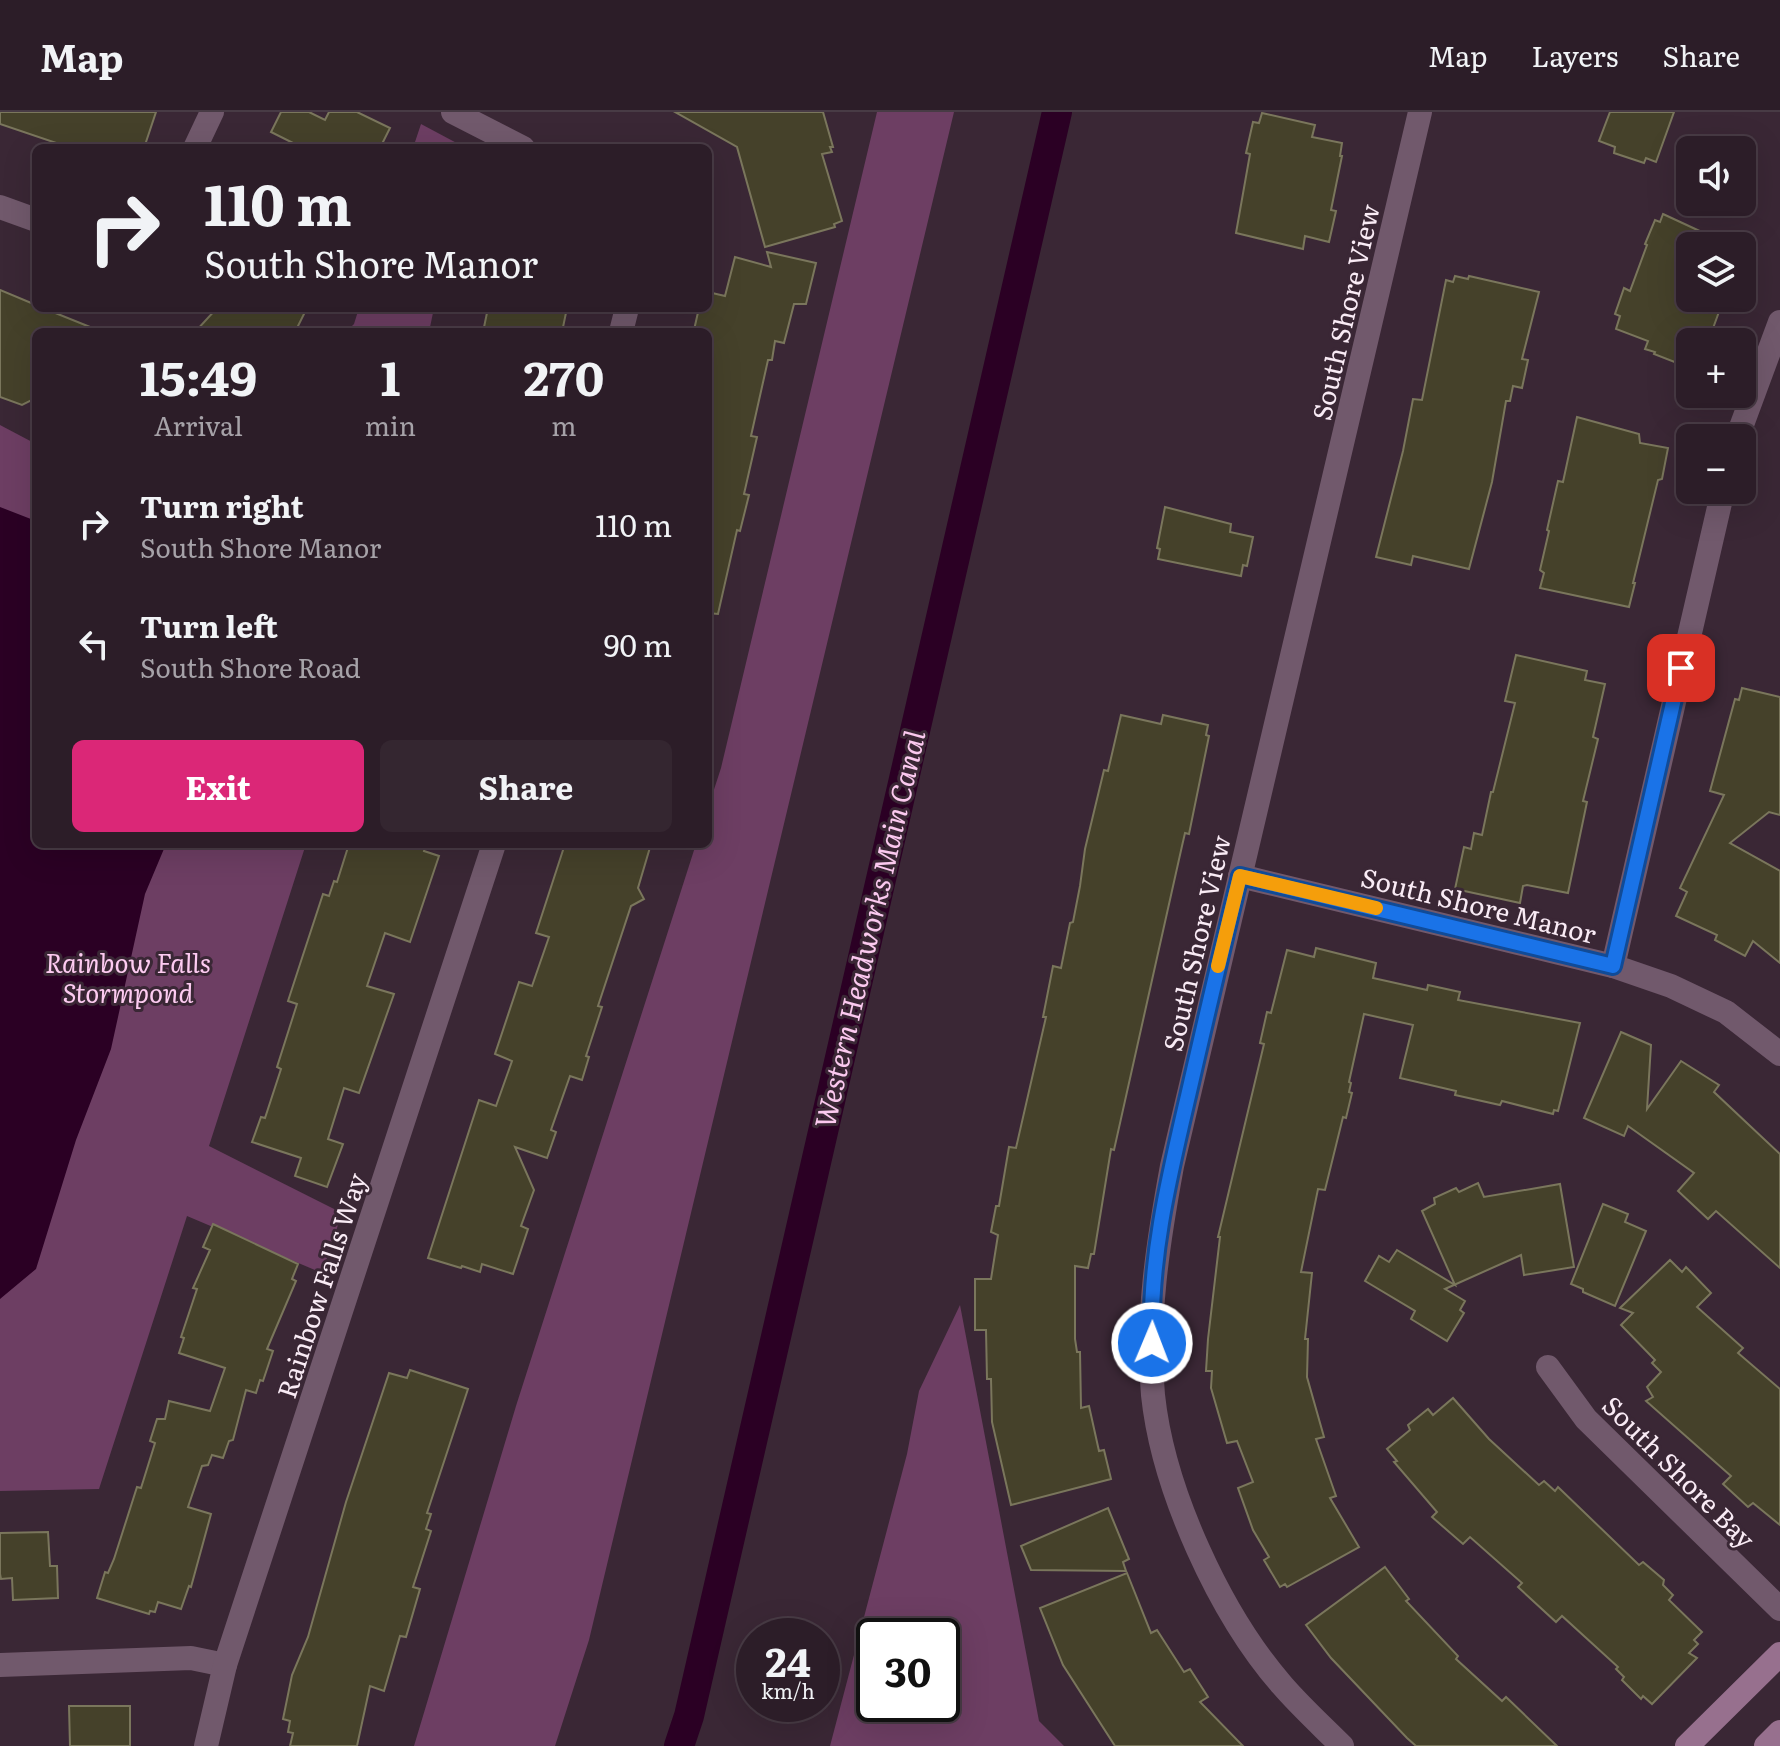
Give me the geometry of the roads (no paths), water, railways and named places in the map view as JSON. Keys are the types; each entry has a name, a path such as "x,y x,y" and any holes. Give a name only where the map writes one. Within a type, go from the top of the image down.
{"street":[{"path":"197,144 212,112"},
{"path":"453,112 515,144"},
{"name":"South Shore View","path":"1342,1746 1281,1684 1233,1615 1198,1549 1169,1471 1153,1396 1151,1317 1158,1240 1172,1166 1420,112"},
{"path":"0,207 32,219"},
{"path":"1742,424 1780,322"},
{"path":"1613,966 1720,504"},
{"name":"Rainbow Falls Way","path":"206,1746 225,1665 493,848"},
{"name":"South Shore Manor","path":"1240,876 1613,966 1671,986 1726,1012 1780,1054"},
{"name":"South Shore Bay","path":"1548,1367 1586,1419 1780,1609"},
{"path":"1687,1746 1780,1654"},
{"path":"0,1665 191,1658 225,1665"},
{"path":"1766,1746 1780,1732"}],"waterway":[{"name":"Western Headworks Main Canal","path":"679,1746 689,1716 1057,112"}],"park label":[{"name":"Rainbow Falls Stormpond","path":"128,976"}]}
